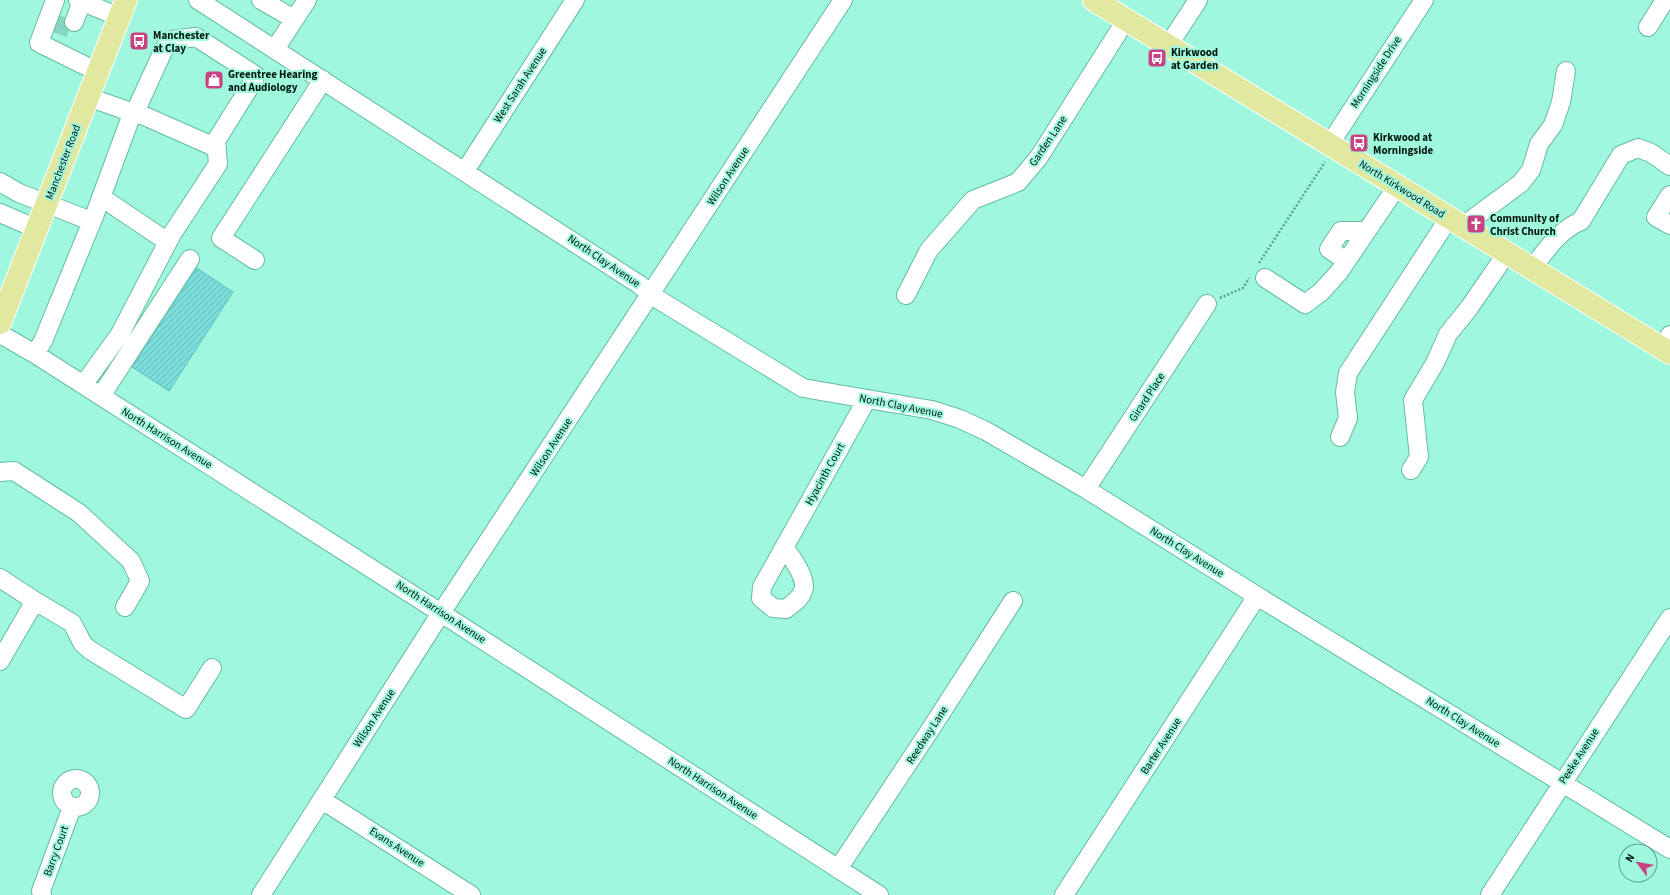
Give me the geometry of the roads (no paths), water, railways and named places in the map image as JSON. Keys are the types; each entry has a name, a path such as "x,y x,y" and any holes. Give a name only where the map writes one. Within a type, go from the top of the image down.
{"main road":[{"name":"North Kirkwood Road","path":"1094,0 1507,253 1667,345"},
{"name":"Manchester Road","path":"0,323 6,293 37,229 122,9"}],"street":[{"path":"261,0 294,19"},
{"path":"275,49 307,0"},
{"name":"West Sarah Avenue","path":"465,171 575,0"},
{"name":"Wilson Avenue","path":"260,895 442,613 843,0"},
{"path":"1168,46 1198,0"},
{"name":"Morningside Drive","path":"1331,146 1424,0"},
{"path":"1648,27 1665,0"},
{"name":"North Clay Avenue","path":"200,1 640,284 651,295 803,388 932,410 960,419 986,430 1086,489 1257,596 1670,848"},
{"path":"98,72 60,46 39,43 71,6 122,9"},
{"name":"Garden Lane","path":"906,295 929,250 973,200 1018,182 1040,157 1126,20"},
{"path":"35,354 43,341 101,197 133,111 137,108 168,43 173,40 196,37 255,75 254,80 216,141 218,164 168,242 120,334 83,385"},
{"path":"1340,436 1348,418 1345,392 1348,373 1456,222 1521,183 1531,170 1539,144 1553,125 1561,102 1566,71"},
{"path":"255,260 221,238 323,80"},
{"path":"88,97 128,111 133,111 217,148"},
{"path":"1532,268 1553,242 1571,225 1581,221 1620,155 1638,148 1651,153 1670,166"},
{"path":"0,182 19,193 91,221"},
{"path":"1257,274 1305,304 1321,292 1339,272 1398,185"},
{"path":"1670,195 1656,217 1670,225"},
{"path":"101,197 168,242"},
{"path":"0,213 37,229"},
{"path":"1411,470 1419,457 1413,400 1435,363 1448,334 1469,308 1507,253"},
{"path":"101,396 190,259"},
{"name":"Girard Place","path":"1086,489 1207,304"},
{"name":"North Harrison Avenue","path":"0,334 35,354 442,613 879,895"},
{"name":"Hyacinth Court","path":"785,549 787,542 867,399"},
{"path":"0,472 14,471 79,513 131,561 140,581 125,607"},
{"path":"0,578 72,623 83,644 90,650 186,709 212,668"},
{"name":"Barter Avenue","path":"1064,895 1257,596"},
{"name":"Reedway Lane","path":"838,869 932,727 1013,600"},
{"path":"0,661 35,601"},
{"name":"Peeke Avenue","path":"1490,895 1670,618"},
{"name":"Evans Avenue","path":"322,800 471,895"},
{"name":"Barry Court","path":"42,895 41,891 72,806"}],"tunnel":[{"path":"58,34 66,12"}],"place":[{"name":"Manchester at Clay","path":"139,41"},
{"name":"Kirkwood at Garden","path":"1157,58"},
{"name":"Greentree Hearing and Audiology","path":"214,80"},
{"name":"Kirkwood at Morningside","path":"1359,143"},
{"name":"Community of Christ Church","path":"1476,224"}]}
